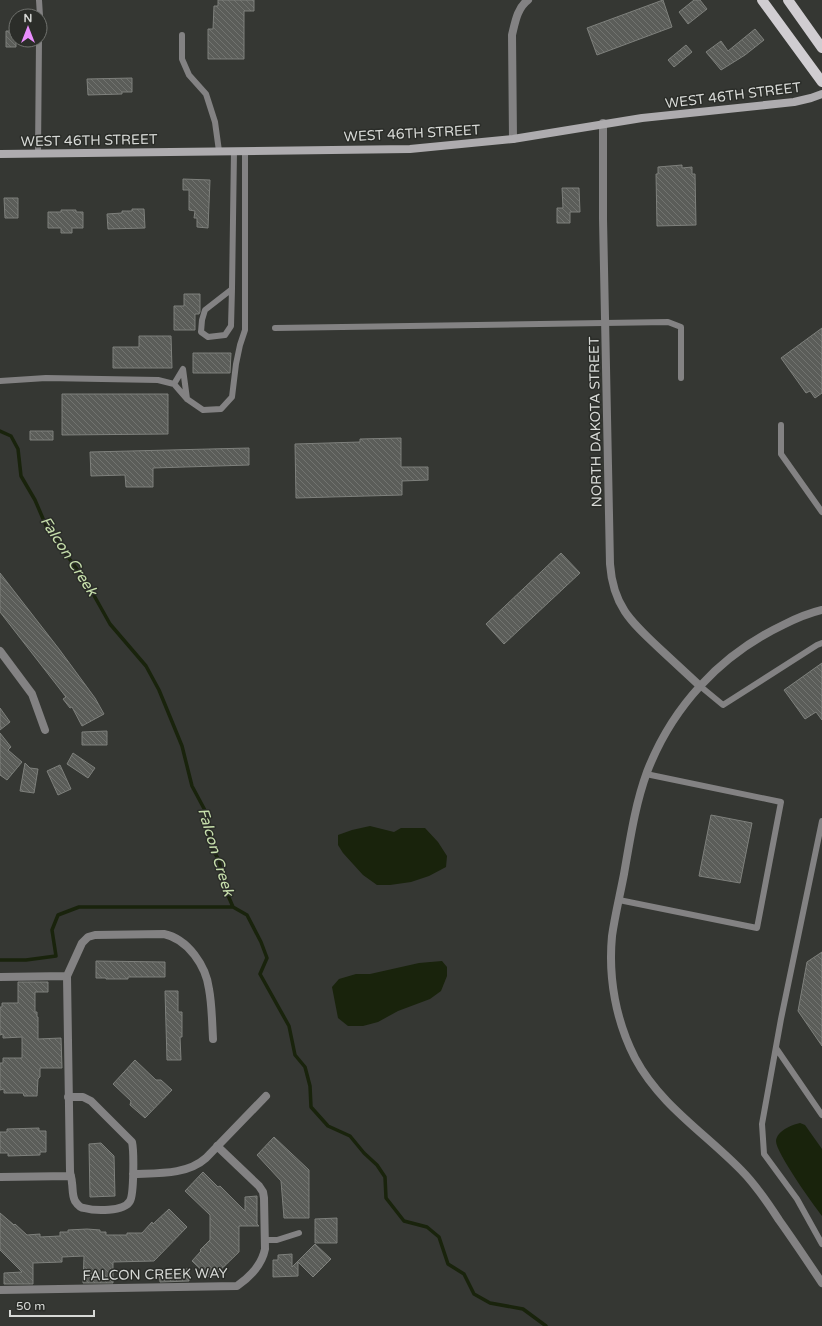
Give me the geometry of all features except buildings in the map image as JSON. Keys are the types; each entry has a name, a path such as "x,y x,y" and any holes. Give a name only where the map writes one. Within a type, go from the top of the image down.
{"main road":[{"path":"762,0 822,82"},
{"path":"788,0 822,48"}],"street":[{"path":"513,139 512,35 515,20 525,2 528,0"},
{"name":"WEST 46TH STREET","path":"0,154 410,149 513,139 642,118 794,102 822,94"},
{"name":"NORTH DAKOTA STREET","path":"603,124 610,564 614,589 622,608 634,625 700,686"},
{"path":"822,610 791,621 755,640 726,662 700,686 680,710 666,732 646,774 636,811 612,938 611,957 612,982 616,1007 621,1025 636,1058 657,1090 672,1107 728,1157 754,1185 822,1283"},
{"path":"0,651 32,694 45,730"},
{"path":"68,1097 83,1097 91,1101 130,1140 132,1145 132,1196 127,1205 119,1209 90,1210 82,1208 73,1198 70,1170 68,1097 66,976 82,944 88,937 164,934 174,937 187,946 200,963 208,982 213,1039"},
{"path":"0,977 66,976"},
{"path":"133,1174 161,1173 193,1167 202,1162 266,1096"},
{"name":"FALCON CREEK WAY","path":"0,1290 237,1286 257,1267 263,1256 264,1198 259,1186 217,1146"},
{"path":"0,1177 71,1176"}],"lane":[{"path":"182,35 182,58 189,75 206,94 216,122 219,151"},
{"path":"38,153 40,48"},
{"path":"232,289 205,310 201,332 208,337 225,335 231,326 232,289 234,151"},
{"path":"0,381 46,378 158,380 174,384 187,399 203,410 221,409 232,397 236,364 240,344 245,330 245,151"},
{"path":"275,328 668,322 681,327 681,378"},
{"path":"174,384 183,369 187,399"},
{"path":"781,425 781,454 822,512"},
{"path":"700,686 722,705 817,645 822,644"},
{"path":"619,900 757,928 780,802 646,774"},
{"path":"822,821 762,1124 764,1154 797,1199 822,1244"},
{"path":"776,1048 822,1115"},
{"path":"264,1240 277,1240 299,1233"}],"shaded area":[{"path":"370,826 394,832 401,828 425,828 438,842 447,856 446,867 429,876 411,882 377,885 363,875 343,853 338,845 338,835"},
{"path":"442,961 447,967 447,976 441,991 430,999 398,1011 378,1022 363,1026 348,1026 338,1018 332,987 339,979 356,974 370,974 419,963"},
{"path":"800,1123 805,1125 822,1149 822,1216 788,1167 776,1141 777,1137 782,1131"}],"waterway":[{"name":"Falcon Creek","path":"0,431 11,436 18,449 21,476 35,500 47,528 87,583 110,624 146,666 159,690 182,746 192,786 208,816 211,847 219,860 224,886 233,907 247,915 261,942 267,958 260,974 289,1026 295,1055 305,1067 310,1086 311,1107 328,1126 350,1136 364,1153 377,1165 385,1177 386,1198 404,1221 427,1227 439,1237 448,1264 464,1274 474,1294 490,1303 523,1309 546,1326"},
{"path":"0,960 26,960 56,956 52,930 58,915 79,907 233,907"}]}
